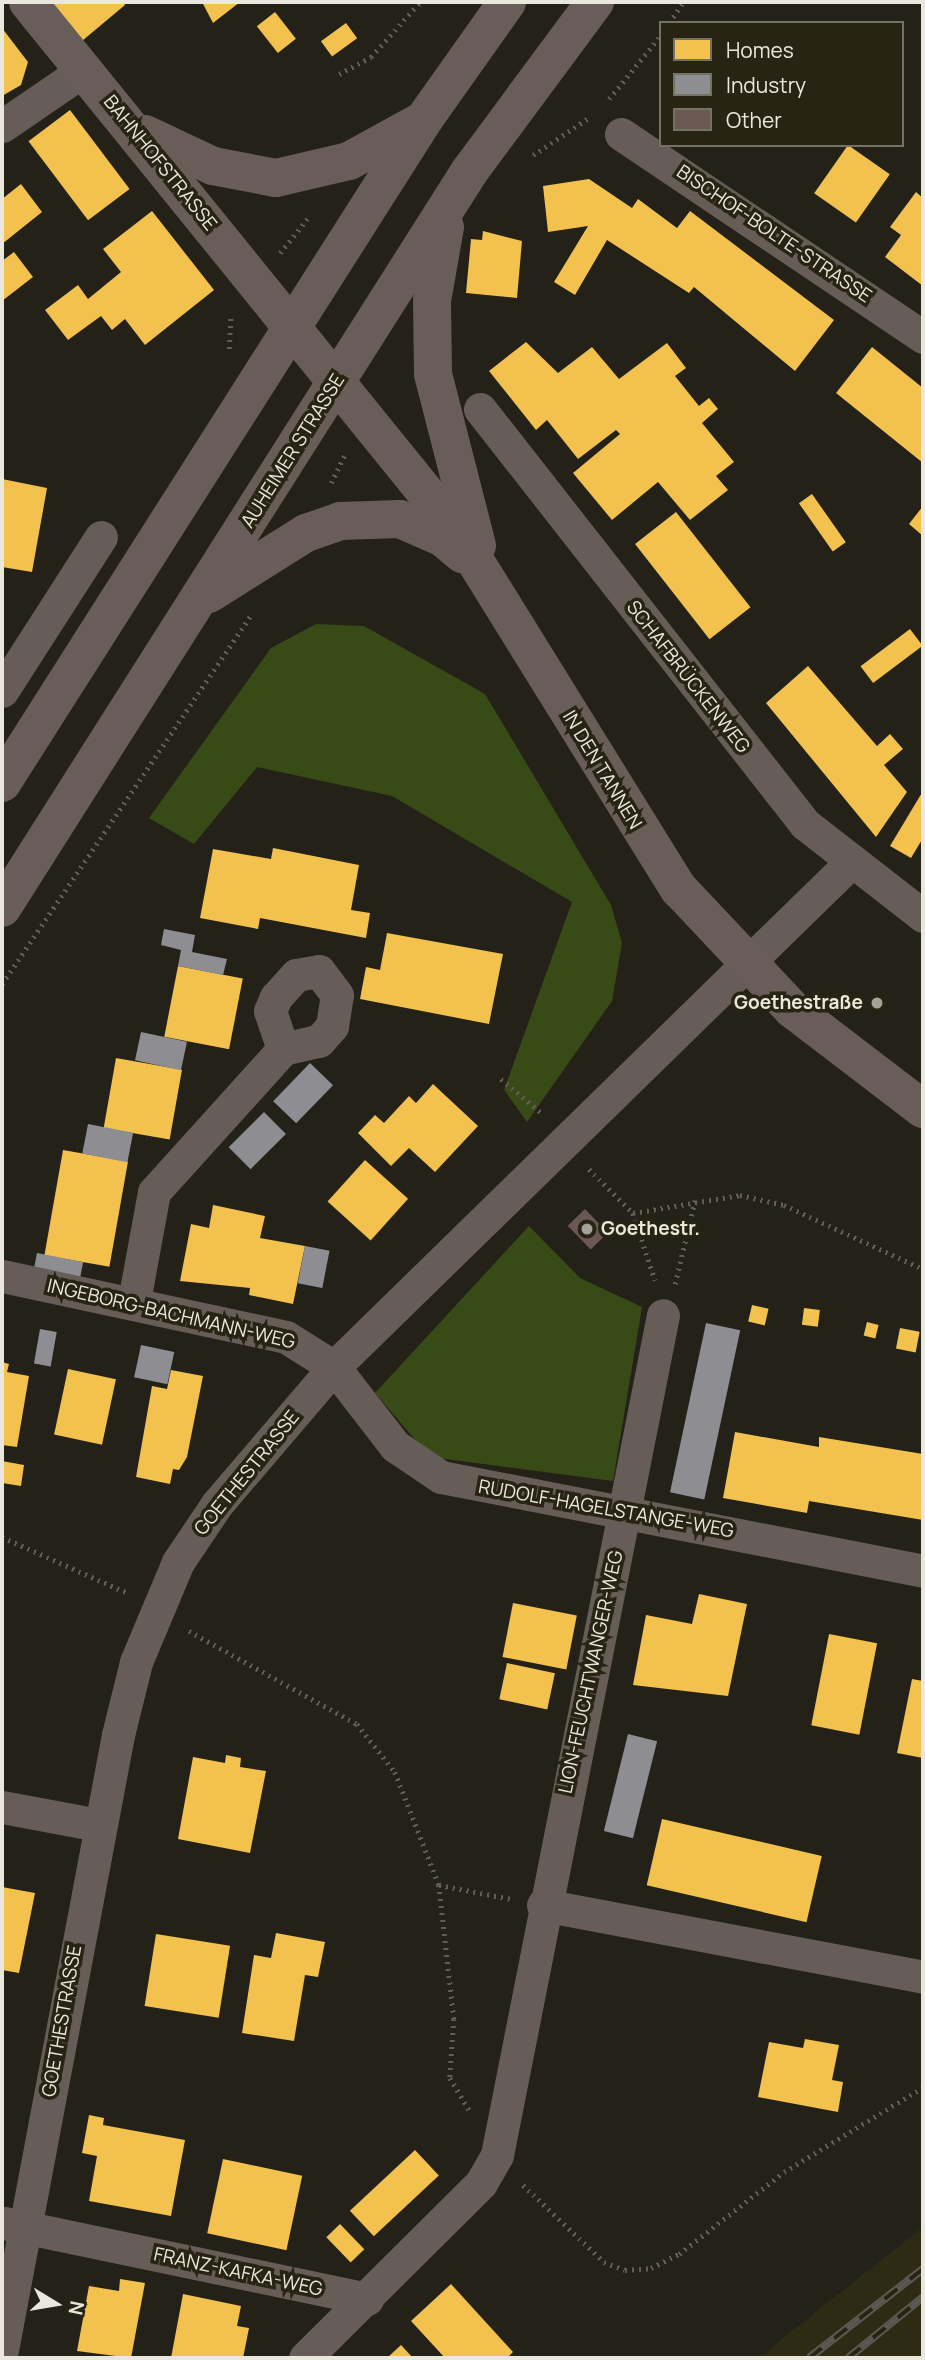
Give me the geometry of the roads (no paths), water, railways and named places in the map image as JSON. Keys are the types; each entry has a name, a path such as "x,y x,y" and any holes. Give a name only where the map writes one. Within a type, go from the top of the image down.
{"street":[{"name":"BAHNHOFSTRASSE","path":"28,2 293,324 336,381"},
{"path":"2,783 425,118 507,2"},
{"name":"AUHEIMER STRASSE","path":"2,908 202,598 469,172 595,2"},
{"path":"2,126 84,70"},
{"path":"128,122 184,155 246,176 276,178 349,161 425,118"},
{"name":"BISCHOF-BOLTE-STRASSE","path":"621,134 923,337"},
{"path":"469,172 436,261 430,342 435,391 488,580"},
{"name":"IN DEN TANNEN","path":"336,381 456,530 648,844 745,965 839,1051 923,1109"},
{"name":"SCHAFBRÜCKENWEG","path":"480,409 783,798 849,864 923,916"},
{"path":"202,598 306,533 368,517 425,528 488,580"},
{"path":"2,691 101,537"},
{"name":"GOETHESTRASSE","path":"2,2350 13,2225 97,1825 136,1662 156,1606 217,1504 334,1367 564,1139 849,864"},
{"path":"134,1301 154,1192 283,1049"},
{"name":"INGEBORG-BACHMANN-WEG","path":"2,1276 134,1301 286,1337 334,1367"},
{"name":"LION-FEUCHTWANGER-WEG","path":"367,2299 481,2183 493,2163 663,1315"},
{"name":"RUDOLF-HAGELSTANGE-WEG","path":"334,1367 416,1466 464,1483 624,1510 923,1571"},
{"path":"2,1807 97,1825"},
{"path":"543,1905 923,1977"},
{"name":"FRANZ-KAFKA-WEG","path":"13,2225 367,2299"},
{"path":"305,2358 367,2299"}],"railway":[{"path":"809,2358 923,2269"},
{"path":"848,2358 923,2297"}],"place":[{"name":"Goethestraße","path":"877,1003"},
{"name":"Goethestr.","path":"587,1229"}]}
